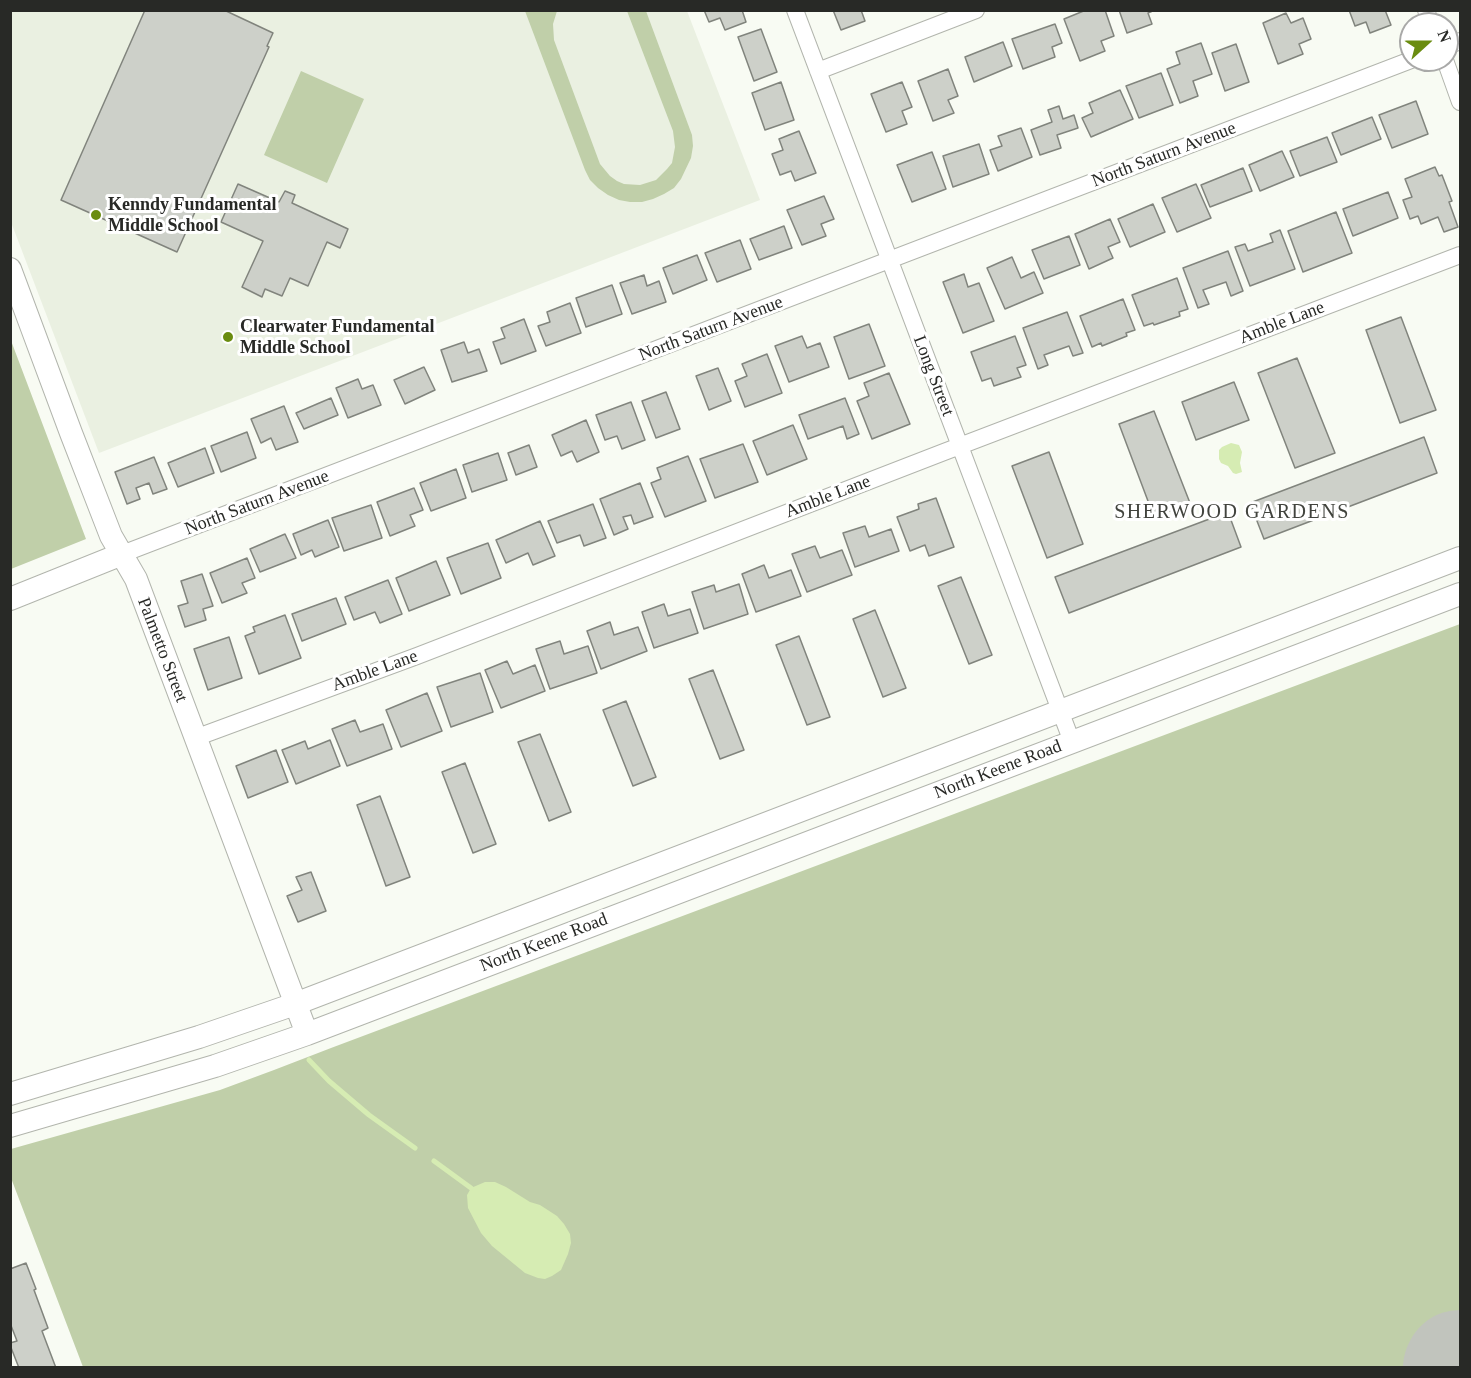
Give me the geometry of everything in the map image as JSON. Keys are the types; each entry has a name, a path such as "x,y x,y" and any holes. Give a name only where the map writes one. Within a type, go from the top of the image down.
{"main road":[{"name":"Palmetto Street","path":"10,269 111,536 136,579 307,1034"},
{"name":"North Saturn Avenue","path":"10,599 122,554"},
{"name":"North Keene Road","path":"10,1094 199,1037 295,1004 1461,558"},
{"name":"North Keene Road","path":"10,1126 215,1066 307,1034 1461,594"}],"street":[{"name":"Long Street","path":"795,10 1072,742"},
{"path":"818,71 976,10"},
{"name":"North Saturn Avenue","path":"122,554 1399,65"},
{"path":"1450,72 1461,102"},
{"name":"Amble Lane","path":"195,738 417,656 1461,255"}],"shaded area":[{"name":"Clearwater Fundamental Middle School","path":"11,10 687,11 760,200 99,453 11,222"},
{"path":"525,11 557,11 553,24 554,40 600,164 617,181 640,185 656,180 667,169 672,163 675,147 673,131 627,11 646,11 692,135 691,158 674,188 653,199 630,202 608,195 590,180"},
{"path":"301,71 364,99 327,183 264,155"},
{"path":"10,338 86,539 11,569 10,569"},
{"path":"1231,443 1239,445 1242,452 1240,463 1242,472 1236,474 1219,459 1219,450"},
{"path":"1460,624 1460,1326 1421,1367 83,1367 11,1178 11,1149 220,1090"},
{"path":"485,1182 495,1182 530,1202 540,1205 557,1216 564,1224 570,1234 571,1243 561,1270 545,1279 538,1278 525,1273 492,1246 481,1233 468,1208 467,1195 471,1188"}],"building":[{"path":"145,10 224,10 273,33 267,46 269,47 177,252 61,200"},
{"path":"704,10 742,10 746,22 725,30 720,18 709,22"},
{"path":"833,10 861,10 865,21 841,30"},
{"path":"1086,10 1105,10 1114,36 1101,41 1105,51 1080,61 1064,19"},
{"path":"1119,10 1155,10 1148,13 1152,24 1127,33"},
{"path":"1349,10 1385,10 1391,25 1370,33 1366,22 1355,26"},
{"path":"1286,13 1291,23 1303,18 1311,39 1299,44 1303,54 1278,64 1263,23"},
{"path":"1055,24 1062,43 1052,47 1055,57 1023,69 1012,39"},
{"path":"761,29 777,72 754,81 738,37"},
{"path":"1003,42 1012,66 974,82 965,57"},
{"path":"1201,43 1212,74 1193,81 1198,96 1180,103 1167,69 1180,64 1176,52"},
{"path":"1236,44 1249,82 1225,91 1212,53"},
{"path":"948,69 958,96 948,100 954,113 933,121 918,81"},
{"path":"1161,73 1173,105 1139,118 1126,86"},
{"path":"781,82 794,120 765,130 752,93"},
{"path":"902,82 912,107 902,111 907,124 886,132 871,94"},
{"path":"1120,90 1133,119 1091,137 1082,118 1093,113 1089,103"},
{"path":"1416,101 1428,134 1392,148 1379,115"},
{"path":"1059,106 1063,119 1074,115 1078,128 1057,135 1061,148 1040,155 1031,130 1052,122 1048,110"},
{"path":"1372,117 1381,139 1341,155 1332,133"},
{"path":"1021,128 1032,157 998,171 990,150 1002,146 998,136"},
{"path":"799,131 816,173 795,181 791,171 780,175 772,154 783,150 779,139"},
{"path":"1327,137 1337,162 1300,176 1290,151"},
{"path":"979,144 989,174 953,187 943,156"},
{"path":"1282,151 1294,177 1260,191 1249,165"},
{"path":"932,152 946,189 912,202 897,165"},
{"path":"1435,167 1439,176 1442,175 1452,201 1449,202 1458,227 1444,232 1438,217 1421,224 1418,216 1410,219 1403,200 1412,197 1405,179"},
{"path":"1243,168 1252,191 1210,207 1201,185"},
{"path":"238,184 279,202 285,191 295,195 292,203 348,229 340,248 327,242 308,286 290,278 282,296 265,289 262,297 242,287 263,241 221,222"},
{"path":"1196,184 1211,218 1177,232 1162,198"},
{"path":"1388,192 1398,218 1353,236 1343,209"},
{"path":"824,196 834,219 821,224 826,236 802,245 787,210"},
{"path":"1153,204 1165,232 1130,247 1118,219"},
{"path":"1336,212 1352,253 1303,272 1288,231"},
{"path":"1110,219 1120,242 1108,247 1113,258 1089,269 1075,234"},
{"path":"784,226 792,248 759,260 750,239"},
{"path":"1280,230 1295,269 1250,286 1235,247 1245,244 1248,251 1273,242 1270,234"},
{"path":"1069,236 1080,265 1044,279 1032,250"},
{"path":"740,240 751,269 717,282 705,253"},
{"path":"1228,251 1243,291 1231,296 1226,282 1203,290 1209,304 1198,308 1183,268"},
{"path":"697,255 707,280 673,294 663,268"},
{"path":"1012,257 1021,278 1034,272 1043,293 1005,309 987,268"},
{"path":"964,274 968,287 979,283 994,321 963,333 943,282"},
{"path":"644,275 647,286 659,281 666,302 632,314 620,283"},
{"path":"1177,278 1188,309 1179,312 1180,316 1144,326 1132,295"},
{"path":"612,285 622,314 586,327 576,298"},
{"path":"1123,299 1135,330 1126,333 1127,336 1102,346 1101,343 1092,347 1080,316"},
{"path":"570,303 581,333 546,346 538,326 550,322 547,312"},
{"path":"1067,312 1083,353 1073,356 1069,346 1044,355 1048,365 1038,369 1023,328"},
{"path":"1401,317 1436,410 1400,423 1366,330"},
{"path":"524,319 536,351 501,364 493,342 505,338 501,328"},
{"path":"869,324 885,366 849,379 834,337"},
{"path":"802,336 807,348 820,343 829,367 789,382 775,346"},
{"path":"1015,336 1026,365 1017,368 1021,377 994,386 991,378 982,381 971,352"},
{"path":"464,342 468,353 479,349 487,371 452,382 441,350"},
{"path":"767,354 782,393 745,407 735,381 747,376 742,364"},
{"path":"1297,358 1335,453 1295,468 1258,373"},
{"path":"424,367 435,390 405,404 394,380"},
{"path":"718,368 731,401 709,410 696,376"},
{"path":"889,373 910,424 872,439 857,401 869,396 864,383"},
{"path":"358,379 362,389 373,385 381,405 348,418 336,388"},
{"path":"1234,382 1249,420 1196,440 1182,402"},
{"path":"666,392 680,429 656,438 642,401"},
{"path":"331,398 338,415 304,429 296,413"},
{"path":"845,398 859,434 847,439 843,426 808,439 799,415"},
{"path":"631,402 645,440 622,449 617,436 605,440 596,415"},
{"path":"284,406 298,442 276,450 271,438 261,443 251,419"},
{"path":"1154,411 1190,503 1154,517 1119,424"},
{"path":"586,420 599,452 577,462 572,451 561,456 552,435"},
{"path":"793,425 807,459 767,475 753,441"},
{"path":"247,432 256,458 221,472 211,446"},
{"path":"1424,437 1437,473 1264,539 1250,503"},
{"path":"743,444 758,482 715,498 700,459"},
{"path":"529,445 537,467 516,475 508,453"},
{"path":"205,448 214,473 178,487 168,463"},
{"path":"1049,452 1083,544 1047,558 1012,466"},
{"path":"498,453 507,480 472,492 463,465"},
{"path":"688,456 706,501 665,517 651,483 661,479 657,468"},
{"path":"154,457 167,489 153,494 149,483 136,488 140,499 127,504 115,472"},
{"path":"456,469 466,498 431,511 420,483"},
{"path":"640,483 653,517 634,524 631,515 623,517 628,529 614,535 600,499"},
{"path":"414,488 423,510 410,515 415,526 390,536 377,502"},
{"path":"936,498 954,547 929,556 925,545 910,551 897,517 919,509 918,504"},
{"path":"593,504 606,538 584,546 580,535 557,543 548,521"},
{"path":"371,505 382,538 344,551 332,518"},
{"path":"1228,512 1241,547 1069,613 1055,577"},
{"path":"328,520 339,547 315,557 312,550 301,555 293,534"},
{"path":"540,521 555,556 533,565 528,553 506,563 496,540"},
{"path":"865,526 869,537 891,529 899,551 855,567 843,533"},
{"path":"285,534 296,558 260,572 250,549"},
{"path":"488,543 501,578 461,594 447,558"},
{"path":"815,546 820,558 842,550 852,575 807,592 792,554"},
{"path":"247,558 255,578 242,583 247,593 222,603 210,573"},
{"path":"436,561 450,595 409,611 396,578"},
{"path":"764,565 769,578 791,570 801,596 756,612 742,574"},
{"path":"202,574 213,606 203,609 206,620 185,627 178,606 188,603 181,581"},
{"path":"961,577 992,655 969,664 938,586"},
{"path":"388,580 402,614 380,623 375,612 354,620 345,597"},
{"path":"739,584 748,614 704,629 692,592 714,585 716,592"},
{"path":"336,598 346,624 302,641 292,614"},
{"path":"664,604 668,616 690,609 698,633 654,648 642,612"},
{"path":"875,610 906,688 883,697 853,619"},
{"path":"285,615 301,658 259,674 245,636 255,632 253,627"},
{"path":"610,622 614,635 638,627 647,651 601,669 587,631"},
{"path":"799,636 830,717 807,725 776,645"},
{"path":"229,637 242,678 208,690 194,649"},
{"path":"560,641 564,654 588,646 597,673 550,689 536,649"},
{"path":"507,661 513,674 535,665 545,691 501,708 485,670"},
{"path":"713,670 744,750 720,759 689,679"},
{"path":"480,673 493,712 451,727 437,687"},
{"path":"427,693 442,731 401,747 386,710"},
{"path":"626,701 656,777 633,786 603,710"},
{"path":"355,720 360,732 383,724 392,749 347,766 332,729"},
{"path":"540,734 571,812 549,821 518,742"},
{"path":"330,740 340,766 296,784 282,750 305,741 308,749"},
{"path":"276,750 288,782 248,798 236,766"},
{"path":"465,763 496,844 473,853 442,772"},
{"path":"380,796 410,877 386,886 357,805"},
{"path":"311,872 326,911 298,922 287,896 302,890 296,877"},
{"path":"26,1263 48,1328 42,1331 56,1368 19,1368 10,1345 17,1341 10,1323 10,1269"}],"waterway":[{"path":"309,1060 329,1081 369,1115 415,1148"},
{"path":"434,1161 471,1188"}],"place":[{"name":"Kenndy Fundamental Middle School","path":"96,215"},
{"name":"Clearwater Fundamental Middle School","path":"228,337"}],"district":[{"name":"SHERWOOD GARDENS","path":"1232,513"}]}
